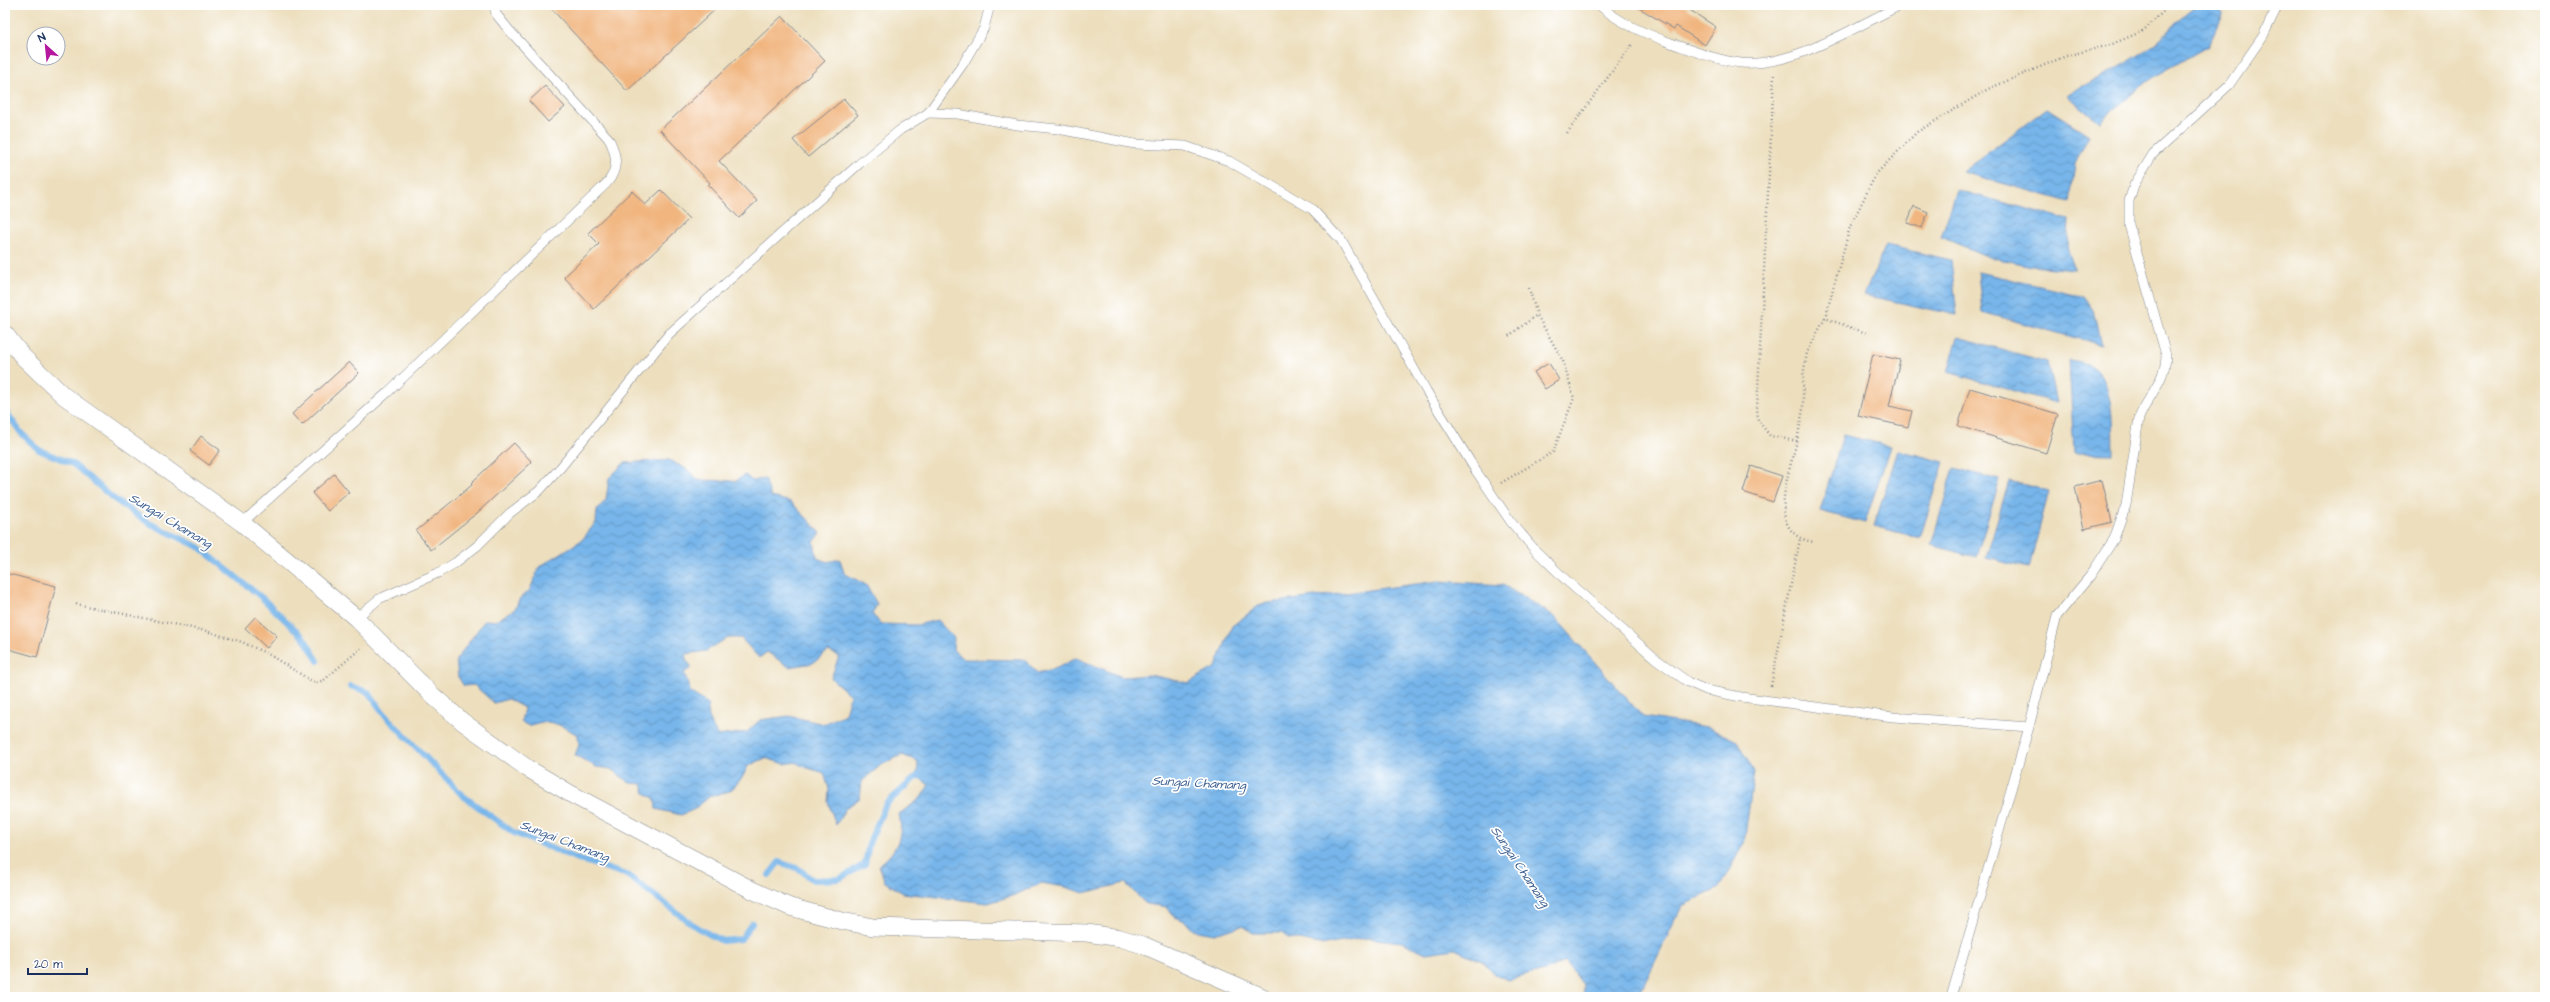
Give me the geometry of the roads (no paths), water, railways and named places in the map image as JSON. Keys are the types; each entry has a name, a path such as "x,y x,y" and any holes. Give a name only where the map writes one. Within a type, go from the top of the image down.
{"street":[{"path":"5,334 23,357 64,396 242,523 356,618 433,696 463,722 527,768 571,794 745,887 790,907 873,927 1087,933 1120,938 1143,945 1263,997"}],"lane":[{"path":"242,523 387,393 602,189 614,175 616,154 609,139 509,30 496,14 494,5"},
{"path":"356,618 379,599 438,573 477,546 510,513 549,481 669,334 859,164 900,130 928,113 963,64 984,28 990,5"},
{"path":"1599,5 1620,22 1642,32 1704,55 1723,60 1756,63 1774,60 1805,51 1901,5"},
{"path":"1951,997 2029,727 2057,616 2090,576 2114,538 2126,505 2139,418 2144,404 2163,376 2166,365 2166,355 2129,225 2130,201 2134,185 2153,154 2229,85 2263,36 2278,5"},
{"path":"928,113 958,114 1017,125 1058,129 1135,144 1185,146 1229,161 1312,209 1341,240 1356,263 1428,392 1489,490 1511,522 1536,551 1567,581 1675,674 1706,690 1768,700 1893,717 2029,727"}],"water":[{"path":"2198,5 2219,5 2222,15 2208,46 2147,81 2100,122 2066,95 2112,71 2145,51 2155,44 2186,14"},
{"path":"2047,108 2089,135 2075,164 2070,202 1962,172"},
{"path":"1957,190 2069,220 2067,248 2075,270 2032,266 1989,257 1941,237"},
{"path":"1886,245 1951,260 1957,315 1864,295"},
{"path":"1978,272 2083,296 2093,310 2101,345 1982,312"},
{"path":"1958,337 2047,362 2056,403 1948,372"},
{"path":"2069,360 2087,364 2096,370 2103,379 2108,391 2112,418 2113,454 2074,453"},
{"path":"1843,435 1890,446 1865,523 1820,511"},
{"path":"1898,450 1944,462 1920,538 1874,526"},
{"path":"669,460 688,470 698,480 736,481 745,475 752,481 765,479 771,497 791,502 821,533 814,542 817,558 827,562 840,559 844,573 866,585 877,604 872,614 881,624 917,625 937,620 954,638 953,650 964,659 1025,660 1037,673 1057,668 1076,658 1122,677 1150,675 1188,683 1216,667 1232,626 1261,604 1439,581 1503,585 1554,616 1643,717 1707,727 1737,741 1754,772 1744,843 1719,888 1682,906 1638,997 1583,997 1584,986 1565,961 1548,970 1508,980 1493,973 1484,962 1455,949 1426,953 1402,942 1365,938 1325,945 1288,938 1282,933 1253,933 1242,926 1214,934 1193,930 1185,921 1174,917 1168,907 1146,904 1125,883 1084,893 1065,887 1041,883 1015,895 988,903 903,893 885,882 879,865 895,849 898,842 901,829 899,814 920,799 929,785 917,776 918,761 902,755 881,765 862,781 860,798 846,808 836,825 828,802 829,789 824,773 806,768 796,762 785,764 765,758 748,766 742,778 730,791 710,796 695,809 681,815 656,809 655,799 645,793 642,784 630,783 611,769 596,767 575,755 579,745 578,735 560,725 549,722 536,723 529,726 521,722 524,708 508,699 494,703 474,685 464,686 458,677 456,660 485,620 496,621 515,609 520,598 530,590 539,567 582,540 596,522 597,510 606,500 609,478 624,463","holes":["727,638 741,638 759,658 767,652 789,667 813,663 828,651 839,656 831,678 850,695 845,714 824,724 789,716 760,720 747,732 718,736 710,723 707,703 691,693 684,673 692,667 686,660 686,654 706,651"]},
{"path":"1954,468 2000,480 1976,557 1931,545"},
{"path":"2009,481 2049,491 2029,568 1986,558"}],"waterway":[{"name":"Sungai Chamang","path":"5,410 21,433 39,450 73,464 114,499 149,523 199,547 261,597 304,638 318,661"},
{"name":"Sungai Chamang","path":"350,686 368,692 384,714 462,795 514,833 575,858 627,875 696,927 722,941 741,939 752,923"},
{"name":"Sungai Chamang","path":"769,875 779,862 799,869 813,880 839,879 865,864 869,843 886,804 917,776 926,777"}]}
